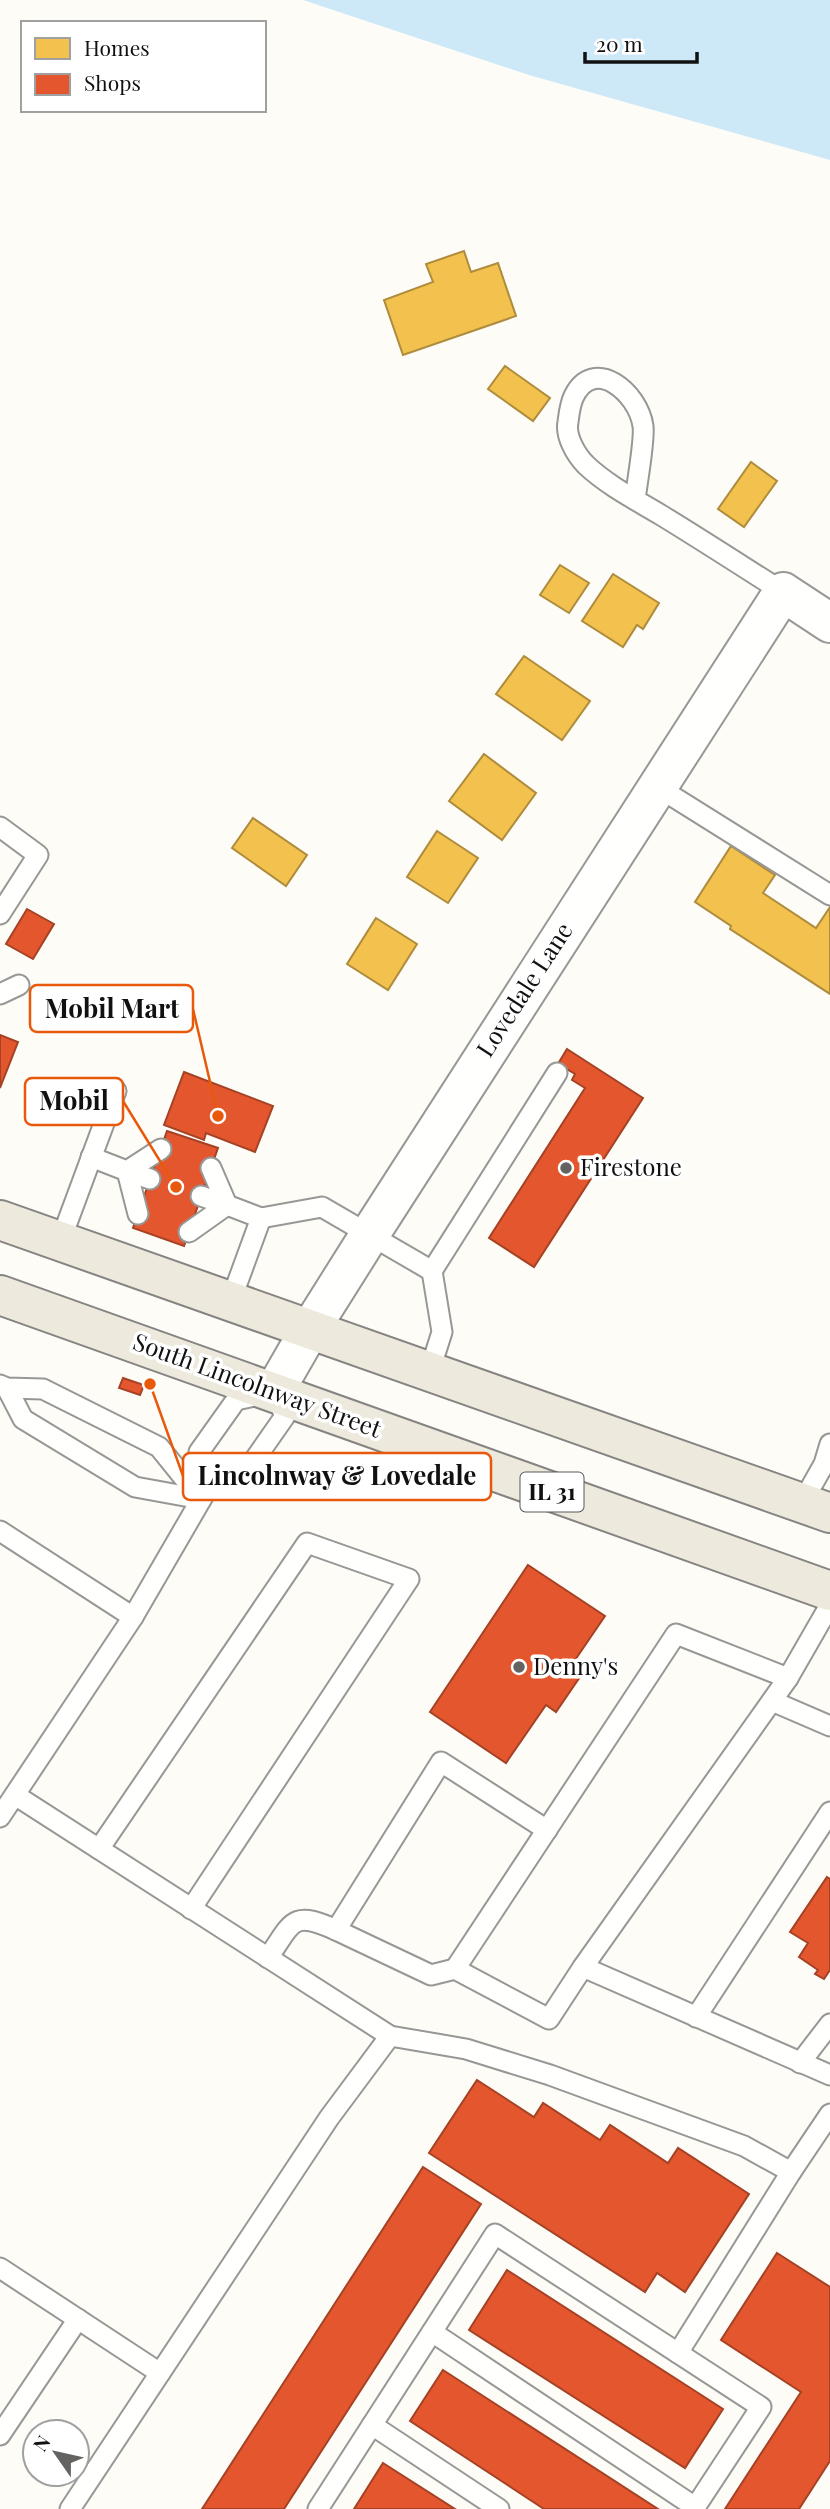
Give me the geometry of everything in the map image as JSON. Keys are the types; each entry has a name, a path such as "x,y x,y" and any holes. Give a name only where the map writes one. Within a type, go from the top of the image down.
{"main road":[{"path":"0,1220 816,1508"},
{"name":"South Lincolnway Street","path":"0,1295 830,1591"}],"street":[{"path":"783,592 830,623"},
{"name":"Lovedale Lane","path":"274,1392 370,1234 783,592"}],"lane":[{"path":"635,500 644,427 637,405 627,391 612,381 587,382 574,395 567,427 577,455 587,466 635,500 783,592"},
{"path":"656,786 830,895"},
{"path":"0,827 38,855 0,914"},
{"path":"0,994 19,985"},
{"path":"429,1373 442,1332 432,1271 557,1073"},
{"path":"60,1242 116,1091"},
{"path":"127,1171 161,1149"},
{"path":"91,1157 150,1179"},
{"path":"211,1168 227,1205"},
{"path":"127,1171 138,1214"},
{"path":"201,1196 261,1218 322,1207 432,1271"},
{"path":"189,1232 227,1205"},
{"path":"230,1300 261,1218"},
{"path":"4,1387 43,1389 159,1447 205,1492"},
{"path":"0,1817 132,1617 205,1492 199,1452 236,1399 274,1392 285,1416 234,1489 205,1492 135,1487 23,1419 4,1387"},
{"path":"816,1508 830,1444"},
{"path":"0,1531 132,1617"},
{"path":"99,1849 307,1543 409,1579 191,1909"},
{"path":"268,1958 287,1930 298,1920 313,1919 431,1975 456,1969 549,2019 788,1678 830,1605"},
{"path":"456,1969 676,1634 788,1678"},
{"path":"772,1701 830,1726"},
{"path":"336,1930 442,1762 547,1830"},
{"path":"15,1795 390,2036 466,2049 550,2075 744,2146 792,2172"},
{"path":"696,2017 830,1812"},
{"path":"583,1967 830,2076"},
{"path":"800,2063 830,2024"},
{"path":"70,2509 329,2118 390,2036"},
{"path":"678,2353 830,2114"},
{"path":"318,2509 495,2234 761,2407 695,2508 432,2332"},
{"path":"0,2268 160,2373"},
{"path":"0,2435 78,2319"},
{"path":"372,2425 499,2509"}],"water":[{"path":"303,0 830,0 830,160 529,75"}],"building: Homes":[{"path":"464,251 471,272 498,263 516,316 403,355 384,300 433,282 426,264"},
{"path":"505,366 550,398 533,421 488,389"},
{"path":"751,462 777,481 744,527 718,509"},
{"path":"560,565 589,583 569,613 540,595"},
{"path":"613,574 659,603 643,629 637,625 623,647 582,621"},
{"path":"524,656 590,701 562,740 496,694"},
{"path":"484,754 536,793 502,840 449,801"},
{"path":"253,818 307,855 286,886 232,848"},
{"path":"437,831 478,858 448,903 407,877"},
{"path":"731,846 775,875 763,893 816,928 830,907 830,994 730,929 731,926 695,902"},
{"path":"376,918 417,944 388,990 347,964"}],"building: Shops":[{"path":"27,909 54,924 33,959 6,944"},
{"path":"0,1035 18,1042 0,1088"},
{"name":"Firestone","path":"567,1049 643,1098 534,1267 489,1238 585,1088 572,1080 575,1074 558,1064"},
{"path":"184,1072 273,1106 255,1152 206,1133 204,1140 164,1125"},
{"path":"167,1131 218,1148 184,1246 133,1228"},
{"path":"123,1378 144,1385 140,1395 119,1388"},
{"name":"Denny's","path":"528,1565 605,1616 573,1663 584,1671 556,1712 546,1705 506,1763 430,1712"},
{"path":"827,1877 830,1879 830,1970 824,1979 815,1974 818,1970 799,1957 808,1943 790,1932"},
{"path":"477,2080 534,2117 543,2103 600,2140 610,2125 668,2163 678,2148 749,2194 685,2292 657,2273 645,2292 429,2153"},
{"path":"423,2167 481,2204 284,2509 202,2509"},
{"path":"777,2253 830,2287 830,2461 799,2509 725,2509 801,2392 721,2340"},
{"path":"507,2270 723,2409 685,2468 469,2330"},
{"path":"443,2370 658,2509 544,2509 410,2421"},
{"path":"383,2463 455,2509 354,2509"}],"place":[{"name":"Mobil Mart","path":"218,1116"},
{"name":"Firestone","path":"566,1168"},
{"name":"Mobil","path":"176,1187"},
{"name":"Lincolnway & Lovedale","path":"150,1384"},
{"name":"Denny's","path":"519,1667"}]}
